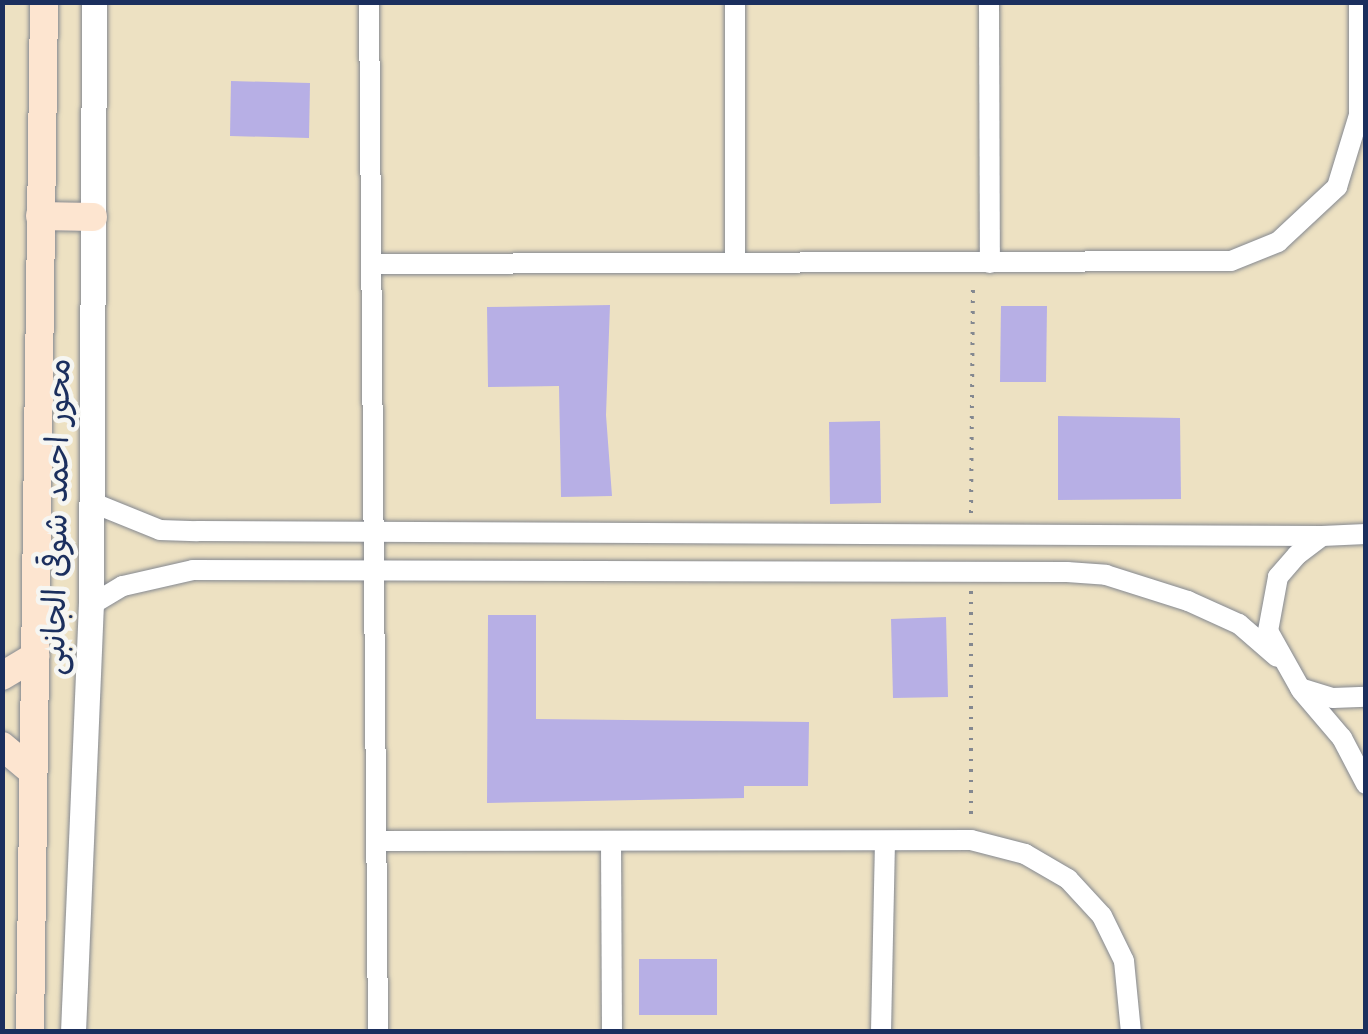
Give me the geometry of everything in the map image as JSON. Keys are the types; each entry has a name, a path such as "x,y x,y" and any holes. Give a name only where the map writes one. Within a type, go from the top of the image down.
{"main road":[{"path":"30,1032 44,2"},
{"path":"40,216 93,217"},
{"path":"2,676 35,656"},
{"path":"2,746 18,754 33,772"}],"street":[{"name":"محور احمد شوقى الجانبى","path":"73,1032 91,604 94,2"},
{"path":"369,2 373,532 370,574 378,1032"},
{"path":"734,262 736,2"},
{"path":"982,262 989,2"},
{"path":"371,264 982,262 1184,266 1231,262 1278,242 1337,187 1354,147 1359,2"},
{"path":"91,502 160,530 1322,536 1364,532"},
{"path":"1277,658 1268,603 1278,577 1322,536"},
{"path":"91,604 140,580 194,570 370,574 1106,575 1239,624 1277,658 1342,738 1366,784"},
{"path":"1300,688 1333,698 1366,697"},
{"path":"376,841 971,840 1039,862 1068,879 1102,916 1124,961 1131,1032"},
{"path":"611,842 612,1032"},
{"path":"881,1032 885,842"}],"path":[{"path":"970,532 982,262"},
{"path":"971,576 971,840"}],"building":[{"path":"231,81 310,83 309,138 230,136"},
{"path":"610,305 606,415 612,496 561,497 559,386 488,387 487,307"},
{"path":"1001,306 1047,306 1046,382 1000,382"},
{"path":"1058,416 1180,418 1181,499 1058,500"},
{"path":"880,421 881,503 830,504 829,422"},
{"path":"488,615 536,615 536,719 809,722 808,786 744,786 744,798 487,803"},
{"path":"946,617 948,697 893,698 891,619"},
{"path":"639,959 717,959 717,1015 639,1015"}]}
